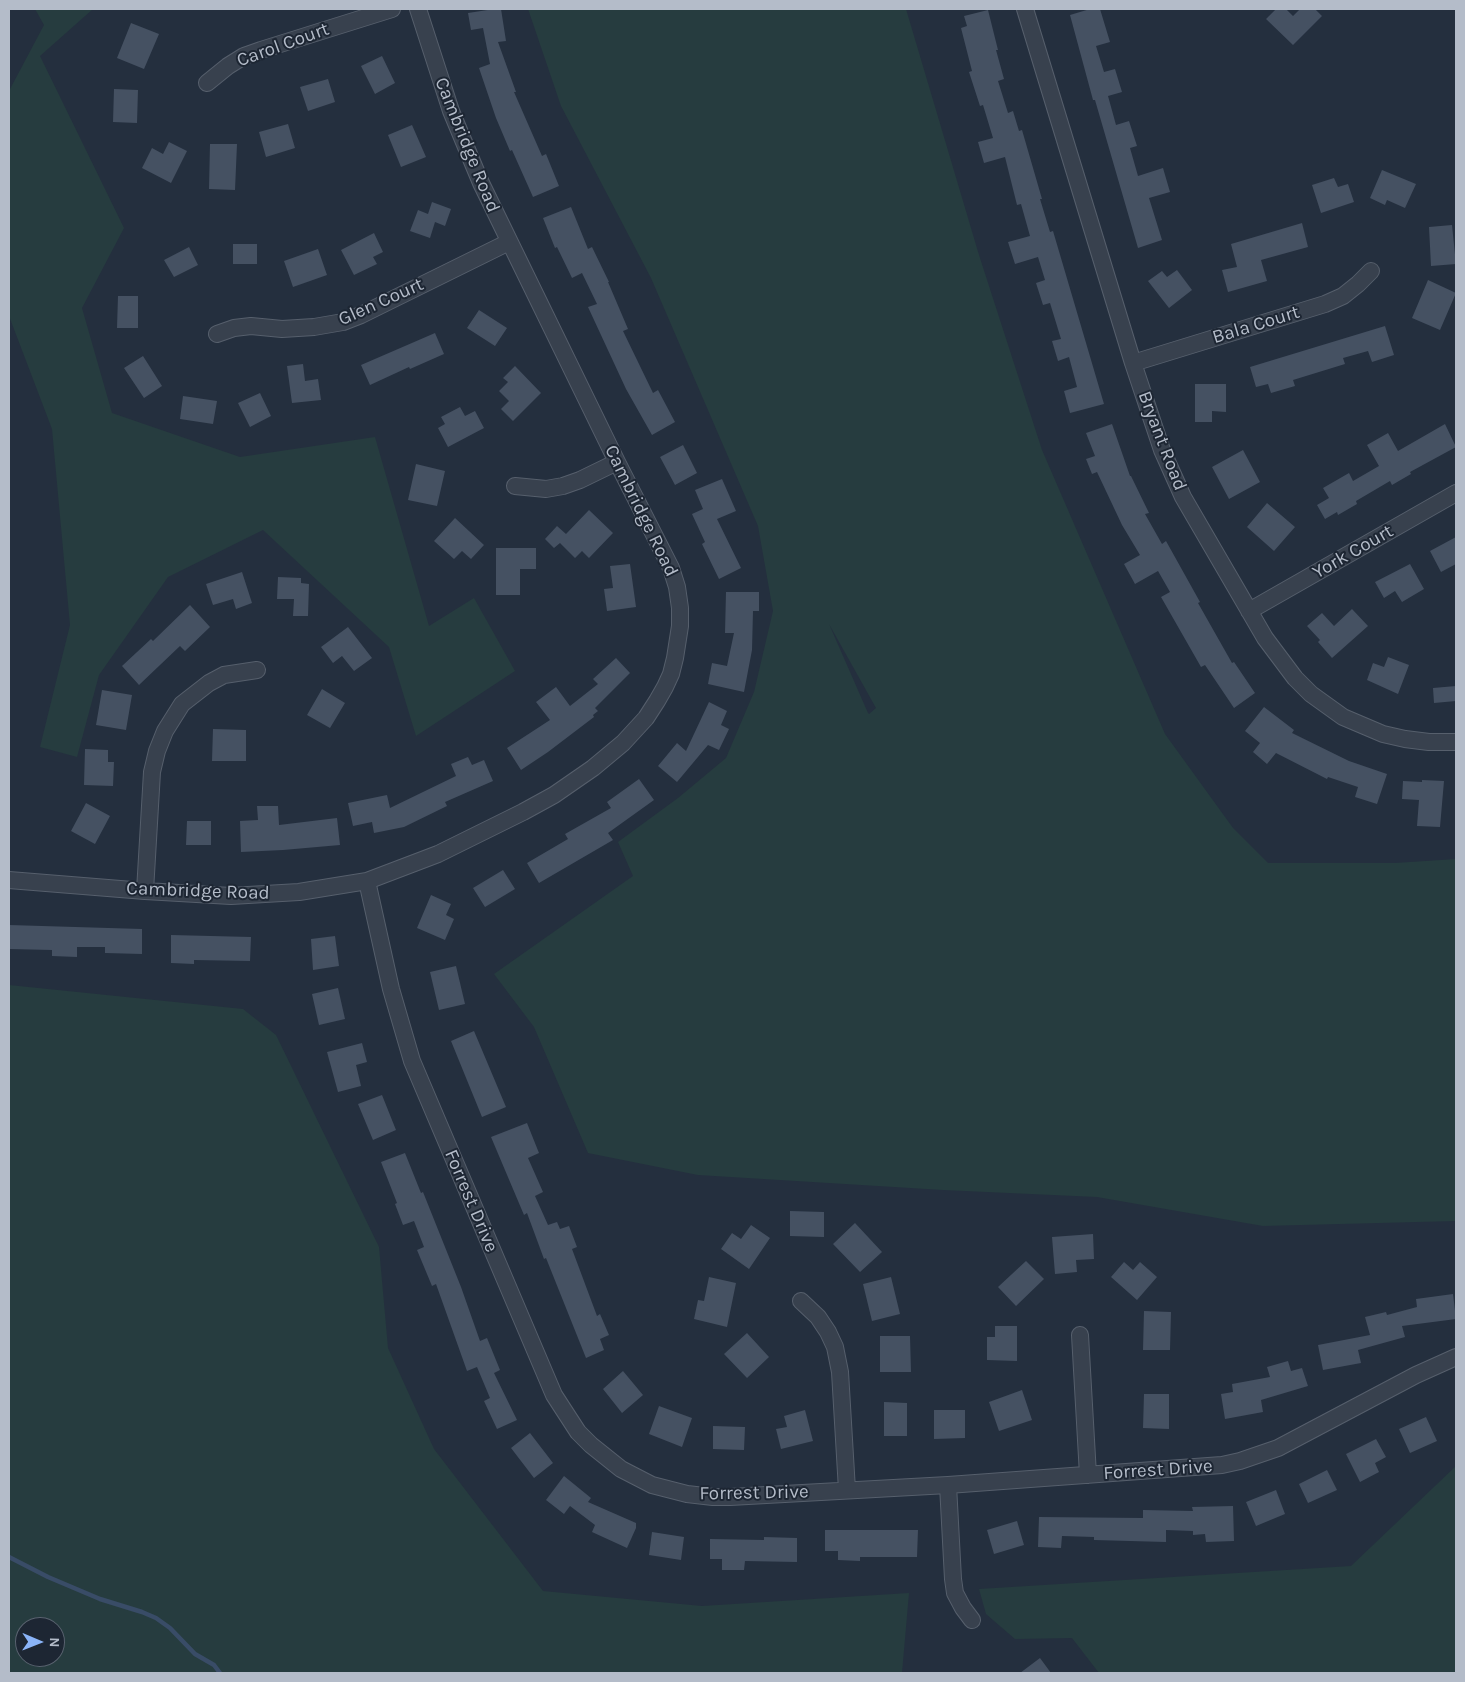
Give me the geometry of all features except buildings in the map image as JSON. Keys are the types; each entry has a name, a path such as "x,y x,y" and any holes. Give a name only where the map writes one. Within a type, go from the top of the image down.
{"street":[{"name":"Carol Court","path":"207,82 244,56 392,9"},
{"name":"Cambridge Road","path":"9,880 208,895 299,892 367,881 438,854 554,795 593,768 618,747 646,718 658,702 671,674 680,626 677,587 671,568 480,183 454,118 418,9"},
{"name":"Bryant Road","path":"1025,9 1152,424 1172,475 1264,638 1295,678 1311,694 1343,717 1383,734 1405,739 1429,742 1456,742"},
{"name":"Glen Court","path":"217,334 234,328 251,326 282,329 314,327 343,322 509,242"},
{"name":"Bala Court","path":"1133,363 1325,304 1343,296 1371,271"},
{"path":"515,486 546,488 563,486 617,462"},
{"name":"York Court","path":"1249,611 1456,493"},
{"path":"145,891 152,772 165,732 182,704 209,683 224,675 257,670"},
{"name":"Forrest Drive","path":"367,881 390,989 412,1061 554,1395 578,1432 591,1445 621,1469 652,1485 686,1494 730,1497 1222,1465 1278,1448 1416,1375 1456,1358"},
{"path":"801,1301 818,1318 835,1346 840,1372 847,1490"},
{"path":"1080,1335 1088,1475"},
{"path":"948,1484 952,1579 955,1592 972,1620"}],"green space":[{"path":"35,9 93,9 40,56 124,228 82,308 112,413 240,457 375,437 429,626 474,598 515,671 416,736 389,647 263,530 168,577 99,675 77,757 40,747 70,625 52,429 9,316 9,91 44,25"},
{"path":"528,9 906,9 979,255 1042,450 1165,734 1233,828 1268,863 1395,863 1456,859 1456,1221 1263,1226 1097,1197 698,1175 588,1153 534,1027 494,974 633,876 618,842 678,798 726,758 754,692 773,611 758,526 651,278 561,106","holes":["829,624 876,708 868,713"]},
{"path":"9,985 243,1009 276,1035 379,1247 388,1348 434,1449 543,1591 702,1606 909,1593 902,1673 9,1673"},
{"path":"1456,1466 1456,1673 1099,1673 1072,1638 1015,1639 986,1614 979,1589 1351,1566"}],"waterway":[{"path":"9,1557 48,1577 100,1599 156,1618 170,1628 195,1654 214,1665 220,1673"}]}
